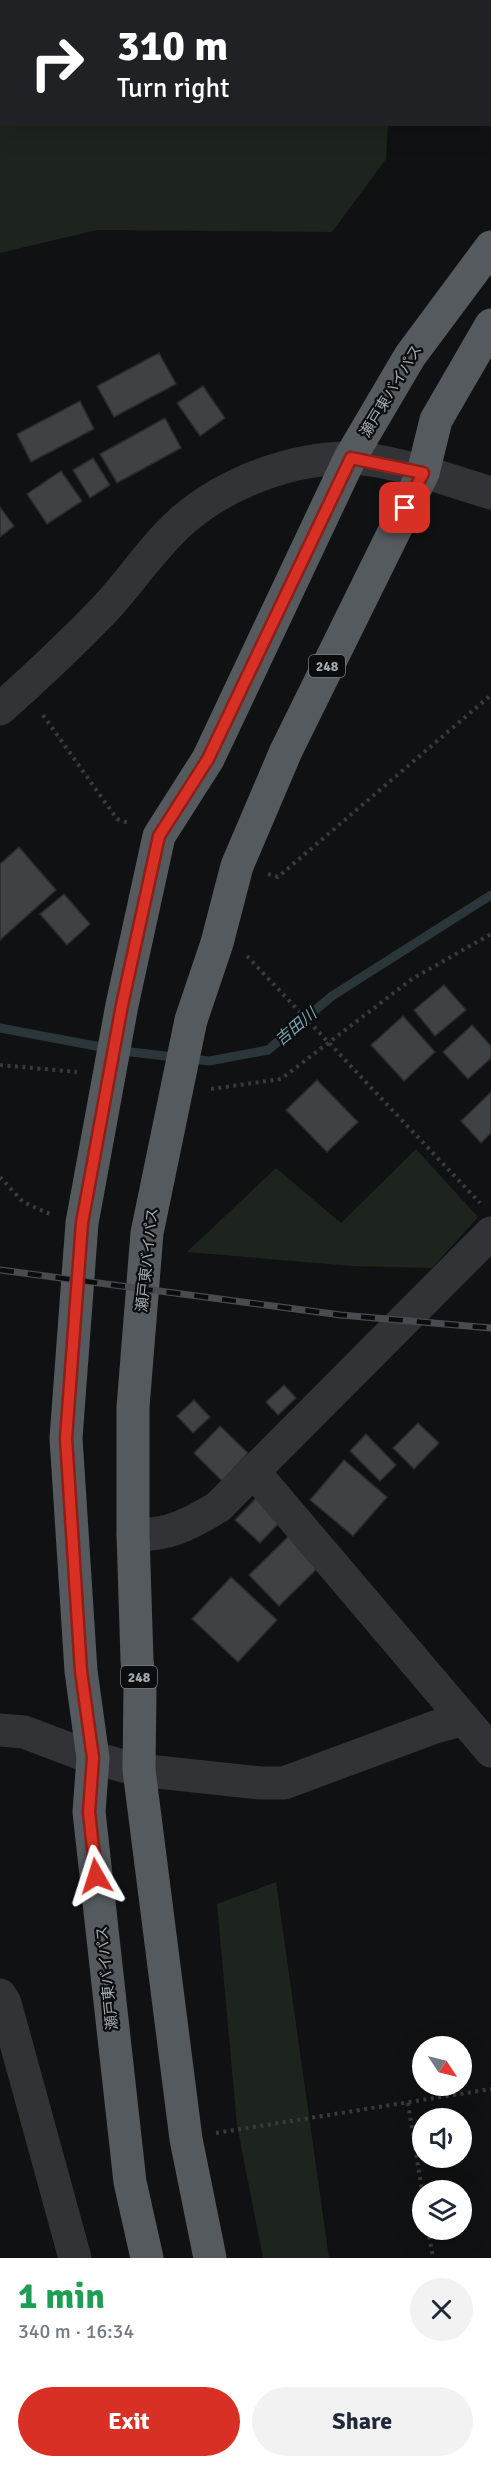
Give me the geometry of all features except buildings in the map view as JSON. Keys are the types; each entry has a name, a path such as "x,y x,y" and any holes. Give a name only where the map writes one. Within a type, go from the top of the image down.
{"highway":[{"name":"瀬戸東バイパス","path":"147,2258 130,2182 89,1812 93,1758 81,1671 66,1438 82,1223 122,1005 159,836 208,759 351,458 410,356 491,247"},
{"name":"瀬戸東バイパス","path":"210,2258 186,2139 139,1770 141,1688 137,1660 133,1534 133,1407 147,1233 191,1020 217,943 237,866 286,751 381,554 423,473 436,420 491,326"}],"street":[{"path":"12,699 104,610 183,520 215,497 252,478 295,465 351,458 423,473 491,493"},
{"path":"133,1534 153,1536 184,1527 218,1508 490,1222"},
{"path":"254,1472 491,1751"},
{"path":"0,1730 24,1732 93,1758 139,1770 260,1783 284,1783 435,1727 464,1719"},
{"path":"0,1995 5,2003 75,2258"}],"path":[{"path":"237,866 278,877 491,695"},
{"path":"12,699 117,819 159,836"},
{"path":"174,1094 281,1079 412,979 491,934"},
{"path":"217,943 238,946 329,1042 490,1222"},
{"path":"0,1065 109,1074"},
{"path":"0,1177 24,1202 44,1213 82,1223"},
{"path":"186,2139 491,2089"},
{"path":"408,2103 420,2180"},
{"path":"430,2240 433,2258"}],"shaded area":[{"path":"0,126 388,126 386,159 332,232 97,230 0,253"},
{"path":"416,1149 478,1217 432,1268 352,1266 187,1252 276,1168 341,1223"},
{"path":"276,1882 329,2258 263,2258 237,2125 217,1904"}],"waterway":[{"name":"吉田川","path":"0,1028 122,1051 209,1061 268,1050 332,996 491,895"}],"railway":[{"path":"0,1270 341,1315 491,1328"}],"route":[{"path":"96,1876 89,1812 93,1758 81,1671 66,1438 82,1223 122,1005 159,836 208,759 351,458 423,473 405,508"}]}
